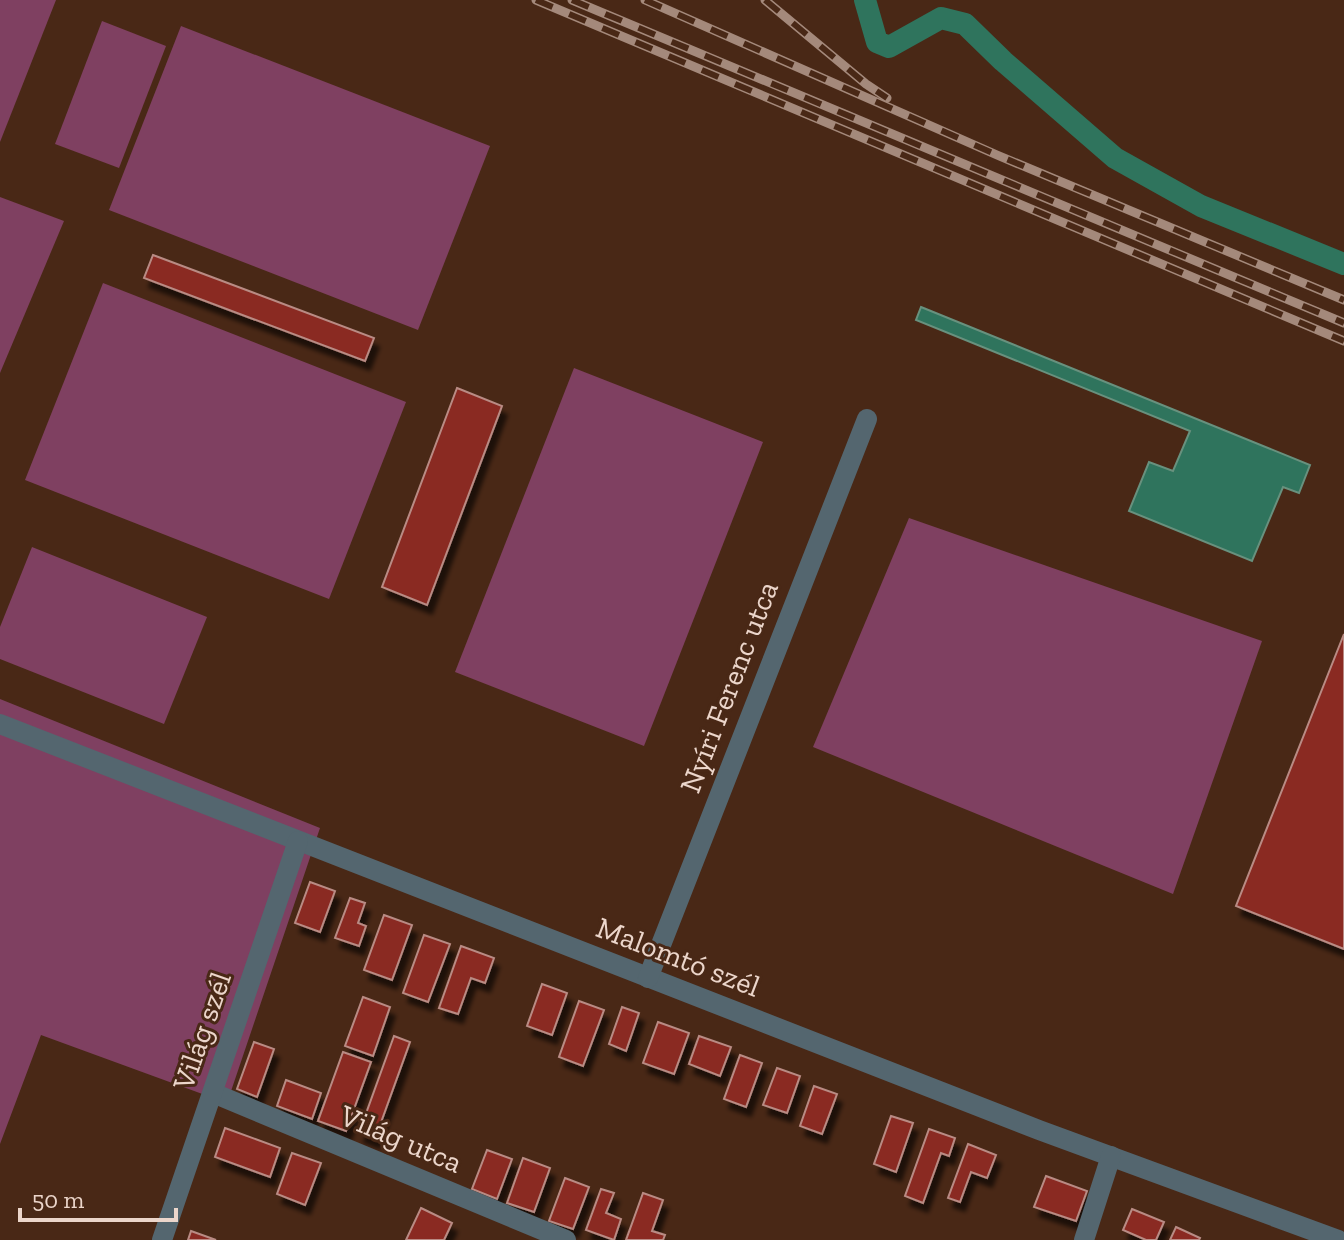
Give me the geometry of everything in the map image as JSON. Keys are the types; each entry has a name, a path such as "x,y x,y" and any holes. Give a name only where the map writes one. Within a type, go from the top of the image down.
{"street":[{"name":"Nyíri Ferenc utca","path":"648,978 867,419"},
{"name":"Malomtó szél","path":"0,724 648,978 1338,1240"},
{"name":"Világ szél","path":"162,1240 298,841"},
{"name":"Világ utca","path":"213,1093 566,1240"},
{"path":"1084,1240 1111,1156"}],"shaded area":[{"path":"0,0 56,0 0,142"},
{"path":"102,21 166,46 119,168 55,144"},
{"path":"181,26 490,146 418,330 109,210"},
{"path":"0,197 64,221 0,373"},
{"path":"103,283 406,402 329,599 25,480"},
{"path":"921,307 1310,465 1299,493 1283,487 1252,561 1129,511 1149,462 1173,471 1190,431 916,320"},
{"path":"574,368 763,442 644,746 455,672"},
{"path":"909,518 1262,641 1173,894 813,747"},
{"path":"32,547 207,617 164,724 0,659 0,627"},
{"path":"0,699 320,828 227,1103 41,1035 0,1144"}],"building":[{"path":"153,255 374,338 365,361 144,278"},
{"path":"457,388 502,406 427,605 382,587"},
{"path":"1344,634 1344,949 1236,906"},
{"path":"310,882 335,891 320,932 295,923"},
{"path":"350,898 365,903 358,923 366,926 359,946 335,938"},
{"path":"384,915 412,925 392,980 364,970"},
{"path":"424,935 450,944 428,1002 403,993"},
{"path":"461,946 494,958 485,983 471,978 458,1014 439,1008"},
{"path":"542,984 567,993 552,1035 527,1026"},
{"path":"363,997 390,1007 373,1056 345,1046"},
{"path":"579,1001 604,1010 583,1066 559,1057"},
{"path":"622,1007 639,1013 626,1051 609,1044"},
{"path":"658,1022 689,1033 674,1074 643,1063"},
{"path":"394,1036 410,1042 375,1139 359,1133"},
{"path":"699,1036 731,1047 720,1076 689,1064"},
{"path":"254,1042 274,1049 257,1097 237,1089"},
{"path":"343,1052 371,1062 346,1131 318,1121"},
{"path":"740,1055 762,1063 746,1107 724,1099"},
{"path":"777,1068 800,1076 787,1113 763,1105"},
{"path":"286,1080 321,1093 312,1119 277,1106"},
{"path":"814,1086 837,1094 822,1134 800,1126"},
{"path":"891,1116 913,1123 896,1172 874,1164"},
{"path":"225,1128 280,1148 270,1177 215,1157"},
{"path":"929,1129 955,1138 949,1156 941,1153 923,1203 905,1196"},
{"path":"968,1144 996,1155 987,1178 971,1172 960,1202 948,1198"},
{"path":"487,1150 512,1159 497,1199 472,1189"},
{"path":"292,1153 321,1163 305,1205 277,1194"},
{"path":"523,1158 550,1168 534,1212 507,1203"},
{"path":"1046,1176 1087,1191 1076,1221 1034,1207"},
{"path":"565,1178 589,1187 573,1229 549,1221"},
{"path":"601,1189 614,1193 606,1213 621,1219 614,1240 586,1230"},
{"path":"643,1193 663,1200 652,1231 665,1235 663,1240 626,1240"},
{"path":"421,1208 452,1223 444,1240 406,1240"},
{"path":"1132,1209 1164,1222 1156,1240 1146,1240 1123,1230"},
{"path":"1176,1227 1200,1238 1199,1240 1170,1240"},
{"path":"191,1231 216,1240 188,1240"}],"waterway":[{"path":"865,0 877,42 889,47 941,18 965,24 1115,158 1201,206 1344,264"}],"railway":[{"path":"536,0 1344,341"},
{"path":"572,0 1344,323"},
{"path":"645,0 997,155 1344,300"},
{"path":"765,0 887,98"}]}
